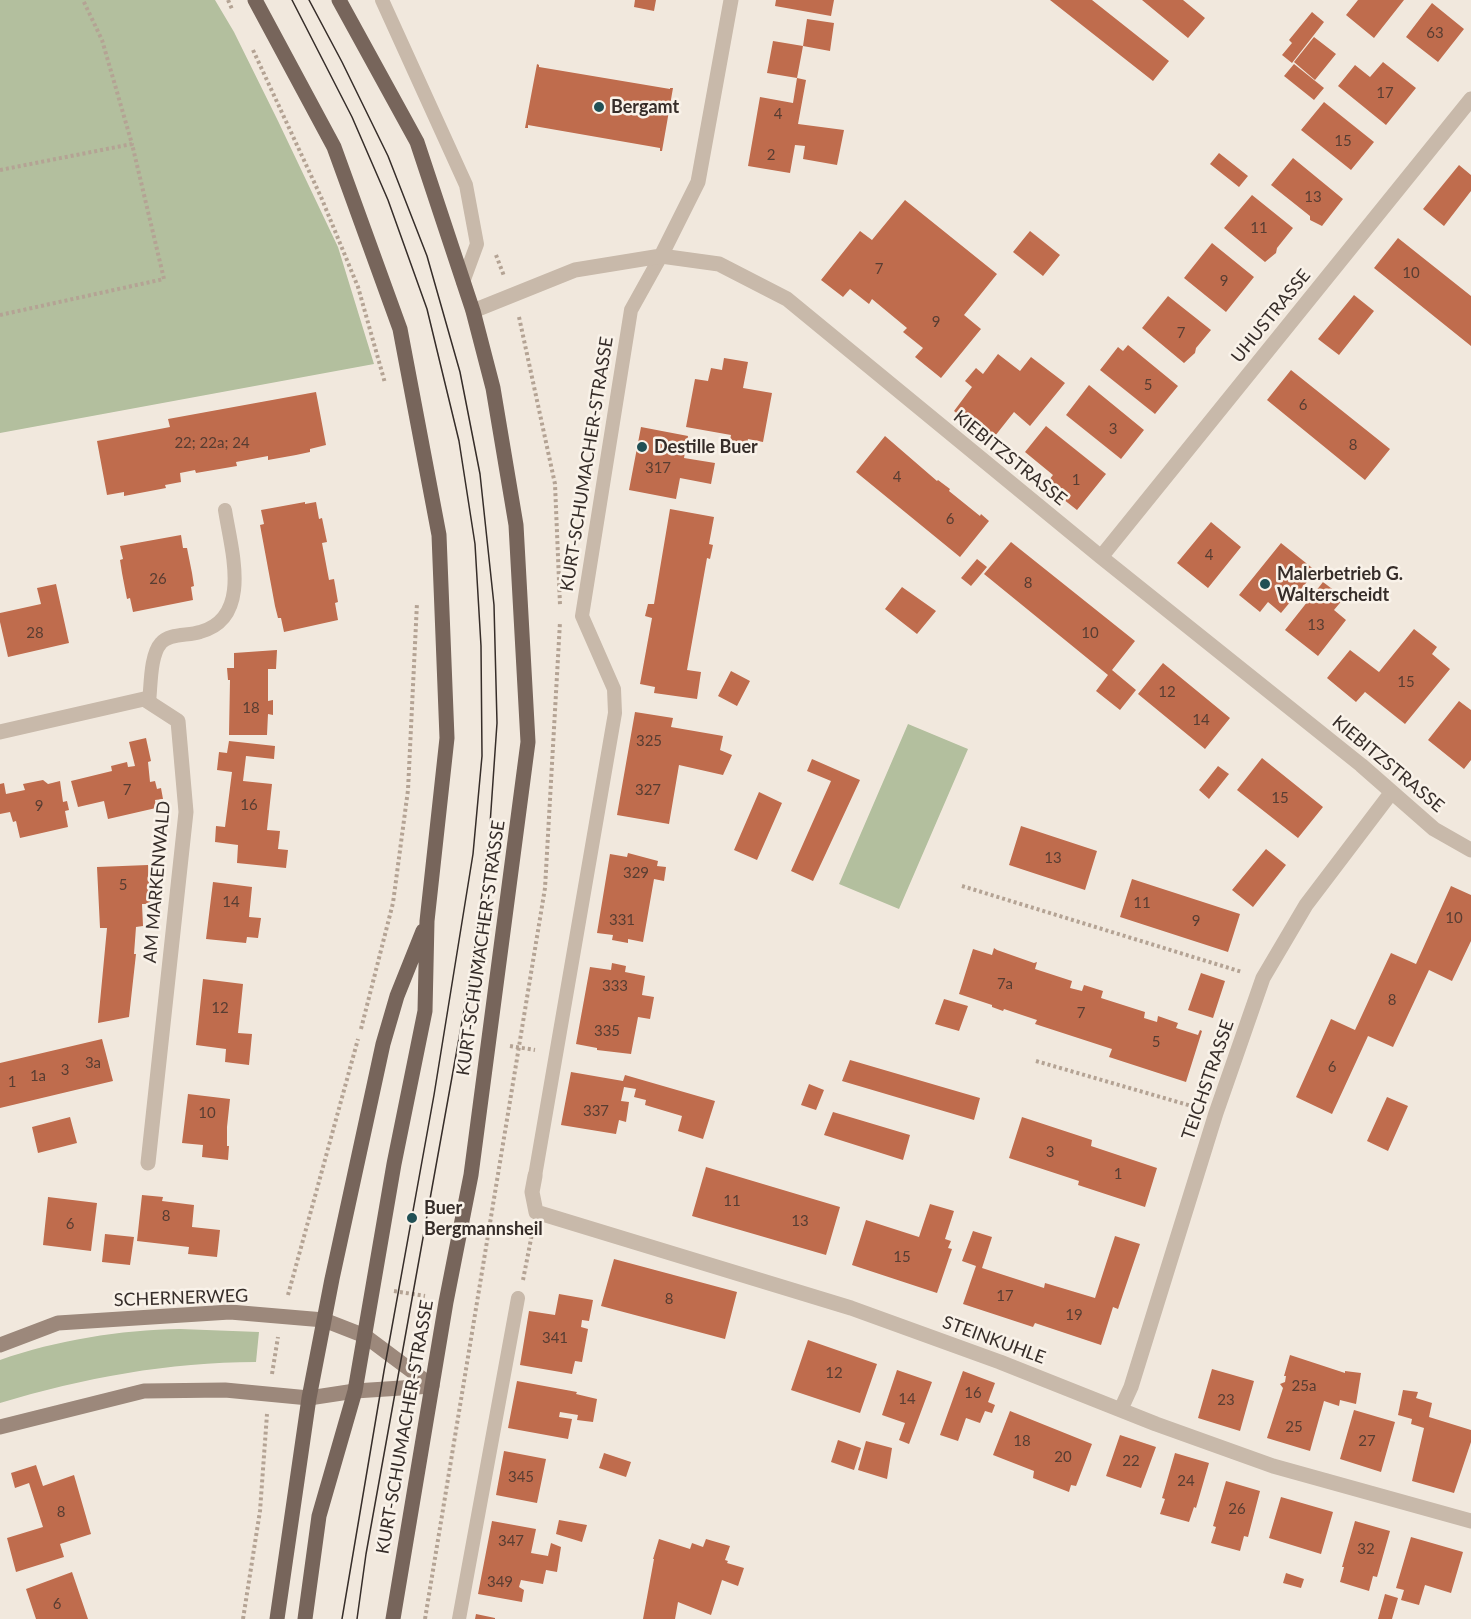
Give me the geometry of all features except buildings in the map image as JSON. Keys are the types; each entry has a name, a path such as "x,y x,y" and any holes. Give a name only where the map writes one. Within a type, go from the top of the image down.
{"main road":[{"path":"255,0 334,147 400,329 439,536 447,738 427,921 425,1011 394,1164 355,1391 319,1516 305,1619"},
{"name":"KURT-SCHUMACHER-STRASSE","path":"339,0 417,142 473,311 493,388 516,525 528,742 471,1175 446,1302 393,1619"},
{"path":"277,1619 309,1398 383,1044 397,996 427,921"}],"street":[{"path":"661,256 698,182 731,0"},
{"name":"UHUSTRASSE","path":"1101,557 1471,99"},
{"name":"KIEBITZSTRASSE","path":"473,311 575,270 661,256 719,264 787,299 1101,557 1352,757 1434,829 1471,850"},
{"path":"0,732 144,699 149,702"},
{"name":"AM MARKENWALD","path":"148,1163 186,812 178,721 149,702"},
{"name":"TEICHSTRASSE","path":"1121,1409 1131,1387 1216,1113 1263,978 1306,905 1391,793"},
{"name":"STEINKUHLE","path":"535,1176 532,1192 536,1212 851,1308 1273,1466 1471,1521"},
{"name":"SCHERNERWEG","path":"0,1345 58,1323 230,1312 324,1320 365,1336 432,1386"},
{"path":"0,1426 144,1391 225,1390 309,1398 355,1391 432,1386"}],"lane":[{"path":"382,0 466,185 477,244 463,282"},
{"name":"KURT-SCHUMACHER-STRASSE","path":"535,1176 615,713 614,689 582,616 631,310 661,256"},
{"path":"149,702 156,652 161,642 170,637 211,629 224,619 232,604 235,586 234,570 225,510"},
{"path":"459,1619 518,1298"}],"path":[{"path":"0,315 164,279 132,144 102,40 83,0"},
{"path":"228,0 238,19"},
{"path":"253,49 321,196 358,287 387,389"},
{"path":"0,170 132,144"},
{"path":"243,1619 260,1511 269,1394 281,1317 367,1008 393,903 408,790 417,592"},
{"path":"962,886 1263,978"},
{"path":"1036,1061 1216,1113"},
{"path":"525,1274 531,1239"}],"green space":[{"path":"0,0 215,0 234,32 338,247 374,364 0,433"},
{"path":"908,724 968,749 899,909 839,884"},
{"path":"180,1329 259,1332 256,1362 191,1365 126,1373 63,1386 0,1403 0,1360 89,1337 135,1331"}],"tram line":[{"path":"292,0 352,117 388,200 427,309 459,441 475,544 481,646 482,756 473,854 434,1095 342,1619"},
{"path":"309,0 388,156 427,256 460,372 480,474 494,605 497,723 489,839 474,955 366,1554 357,1619"}],"place":[{"name":"Bergamt","path":"599,107"},
{"name":"Destille Buer","path":"642,447"},
{"name":"Malerbetrieb G. Walterscheidt","path":"1265,584"},
{"name":"Buer Bergmannsheil","path":"412,1218"}]}
